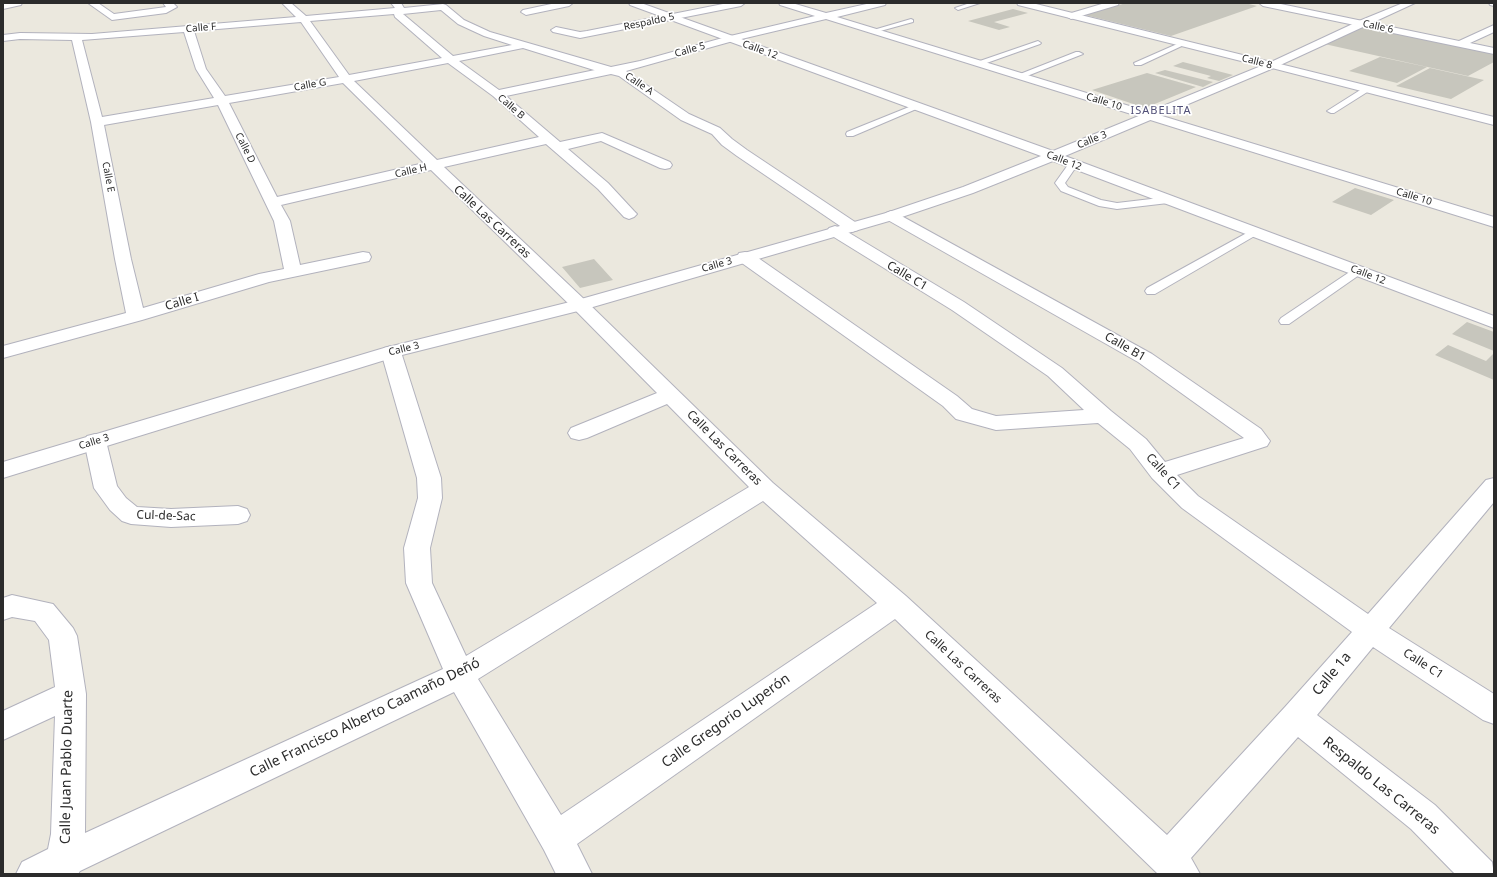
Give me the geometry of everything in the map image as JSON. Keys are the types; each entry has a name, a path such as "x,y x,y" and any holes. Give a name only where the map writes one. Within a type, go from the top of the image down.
{"street":[{"path":"3,5 10,3"},
{"path":"3,5 18,3"},
{"path":"92,3 112,17 166,10 173,7 167,3"},
{"name":"Calle Las Carreras","path":"286,3 304,19 346,79 433,166 580,305 765,489 896,604 1175,867"},
{"path":"526,12 569,3"},
{"name":"Respaldo 5","path":"579,25 556,30 580,35 587,34 669,12 741,3"},
{"name":"Calle 10","path":"783,3 1494,222"},
{"name":"Calle 5","path":"497,94 642,64 730,39 882,3"},
{"name":"Calle 8","path":"1020,3 1494,121"},
{"path":"1071,16 1115,3"},
{"name":"Calle 6","path":"1268,3 1494,51"},
{"name":"Calle 3","path":"3,470 392,352 580,305 891,216 968,190 1152,116 1272,65 1362,23 1411,3"},
{"name":"Calle F","path":"3,38 20,36 77,38 304,19 396,7"},
{"name":"Calle A","path":"396,7 443,7 461,22 487,34 522,46 624,74 688,118 716,131 736,149 844,229"},
{"name":"Calle B","path":"396,7 398,15 406,23 451,60 497,94 603,186 629,214"},
{"name":"Calle 12","path":"635,8 669,12 730,39 1053,156 1494,322"},
{"path":"1460,44 1494,28"},
{"name":"Calle D","path":"188,29 201,69 222,101 282,221 293,271"},
{"name":"Calle E","path":"77,38 97,122 123,259 136,316"},
{"name":"Calle G","path":"97,122 346,79 522,46"},
{"name":"Calle H","path":"273,202 433,166 553,143 602,137 665,166"},
{"name":"Calle B1","path":"891,216 1145,358 1253,434 1259,441 1160,472"},
{"name":"Calle C1","path":"844,229 1055,372 1103,416 1138,444 1160,472 1190,502 1370,630 1494,710"},
{"name":"Calle I","path":"3,352 293,271 363,257"},
{"path":"745,257 944,397 964,414 996,423 1103,416"},
{"path":"392,352 429,478 430,498 417,548 419,583 460,675 556,838 574,874"},
{"path":"579,433 671,395"},
{"name":"Cul-de-Sac","path":"95,441 106,488 118,504 131,515 171,518 238,514"},
{"name":"Calle Francisco Alberto Caamaño Deñó","path":"34,874 63,867 460,675 765,489"},
{"name":"Calle 1a","path":"1175,867 1296,717 1370,630 1491,494"},
{"name":"Calle Gregorio Luperón","path":"556,838 896,604"},
{"name":"Calle Juan Pablo Duarte","path":"3,609 12,606 43,612 63,636 71,694 68,834 63,867"},
{"path":"3,726 71,694"},
{"name":"Respaldo Las Carreras","path":"1296,717 1423,817 1480,874"}],"lane":[{"path":"958,8 977,3"},
{"path":"874,31 911,21"},
{"path":"1138,62 1184,43"},
{"path":"978,63 1038,44"},
{"path":"1019,76 1079,54"},
{"path":"1331,110 1368,89"},
{"path":"850,134 917,107"},
{"path":"1073,164 1060,183 1064,189 1098,203 1117,206 1168,200"},
{"path":"1151,291 1254,232"},
{"path":"1285,321 1358,271"}],"building":[{"path":"1126,3 1245,3 1257,6 1171,36 1085,15"},
{"path":"1013,9 1028,13 994,22 1010,27 999,30 968,21"},
{"path":"1364,27 1494,53 1494,62 1468,76 1320,43"},
{"path":"1380,57 1427,67 1397,83 1349,71"},
{"path":"1183,62 1233,75 1219,81 1207,78 1211,76 1173,66"},
{"path":"1430,68 1484,80 1451,99 1396,86"},
{"path":"1165,70 1213,82 1203,87 1155,73"},
{"path":"1147,73 1196,87 1145,108 1092,90"},
{"path":"1355,188 1394,200 1371,215 1332,202"},
{"path":"594,259 613,280 580,288 562,267"},
{"path":"1467,322 1494,332 1494,351 1452,334"},
{"path":"1448,345 1486,361 1494,353 1494,380 1435,355"}],"district":[{"name":"ISABELITA","path":"1161,111"}]}
